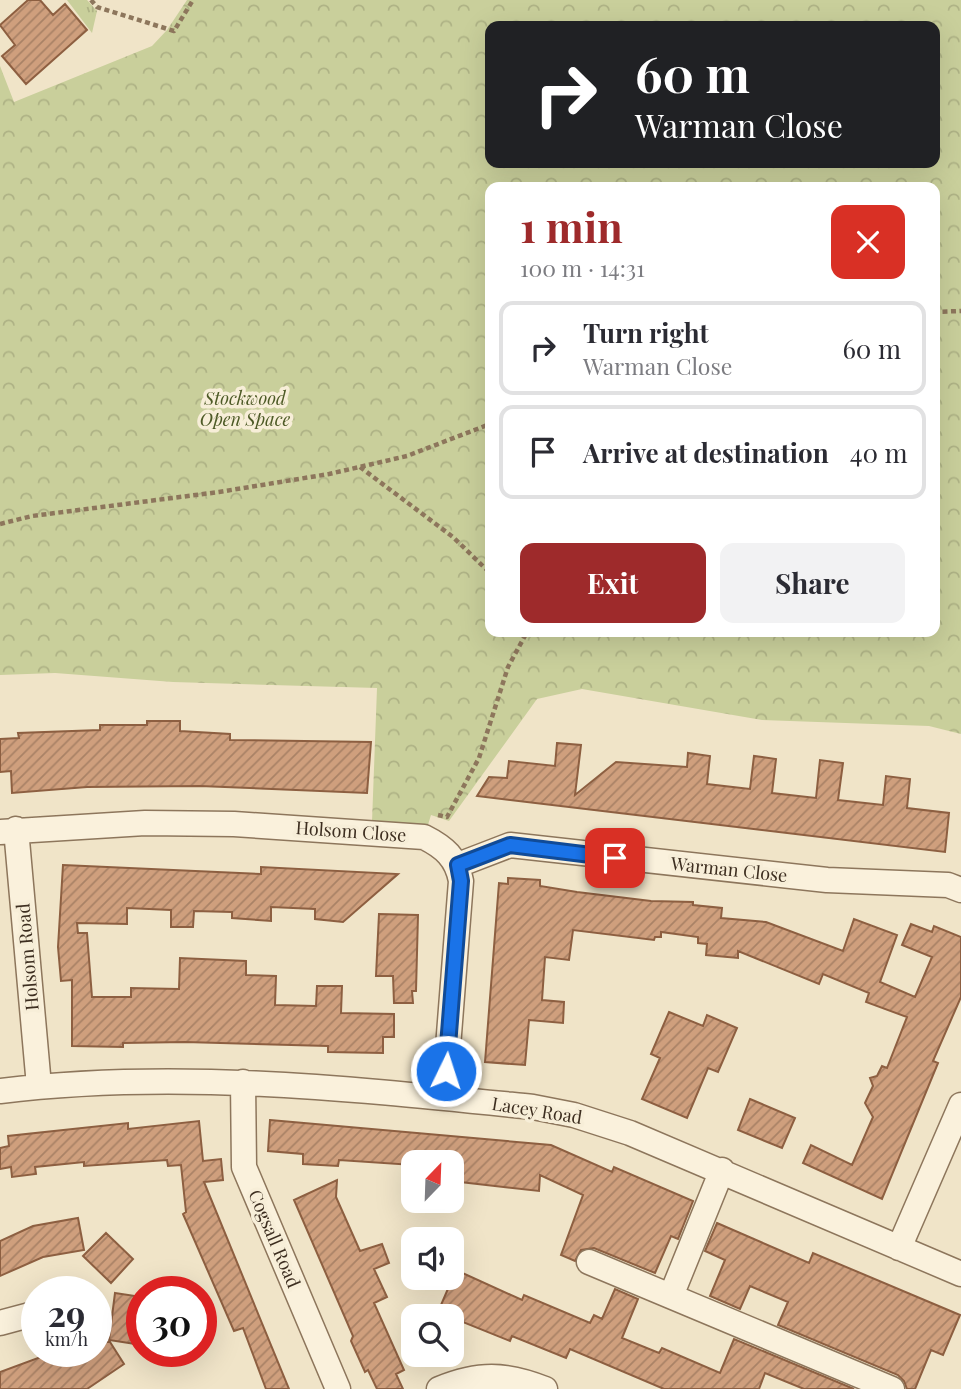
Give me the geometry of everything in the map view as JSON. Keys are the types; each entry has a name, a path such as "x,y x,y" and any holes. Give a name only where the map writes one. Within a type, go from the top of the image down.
{"street":[{"name":"Holsom Close","path":"8,830 145,823 234,824 424,837 442,846 458,865"},
{"name":"Holsom Road","path":"8,830 39,1086"},
{"name":"Warman Close","path":"458,865 510,845 827,880 948,885 961,890"},
{"path":"444,1098 461,881 458,865"},
{"name":"Lacey Road","path":"0,1091 138,1080 243,1082 533,1107 574,1115 630,1132 961,1274"},
{"name":"Cogsall Road","path":"243,1082 244,1167 338,1389"},
{"path":"899,1248 961,1105"},
{"path":"671,1296 722,1170"},
{"path":"589,1262 892,1389"},
{"path":"0,1322 21,1317"},
{"path":"439,1389 466,1378 500,1376 545,1389"}],"path":[{"path":"91,0 97,8 174,31 193,0"},
{"path":"940,312 961,311"},
{"path":"0,524 32,516 219,492 359,467 407,456 485,426"},
{"path":"359,467 453,537 485,568"},
{"path":"424,837 435,814 447,817 479,758 508,667 524,637"}],"green space":[{"path":"67,0 87,0 97,11 92,33"},
{"name":"Stockwood Open Space","path":"187,0 961,0 961,734 929,726 762,720 582,689 537,699 449,821 431,815 427,828 372,822 377,688 173,682 55,673 0,675 0,66 14,102 152,46 167,30"}],"building":[{"path":"28,0 40,0 53,15 65,4 87,30 26,84 2,56 15,45 0,25"},
{"path":"147,721 180,721 180,731 230,734 230,740 371,742 367,793 200,786 87,787 12,793 11,771 0,772 0,739 19,738 18,733 100,730 100,725 147,725"},
{"path":"557,743 581,745 575,795 616,762 687,767 688,753 710,756 707,784 750,789 754,756 776,759 772,793 816,798 820,760 843,763 838,800 883,805 886,776 910,779 907,808 949,813 945,852 477,796 489,777 507,778 509,761 555,766"},
{"path":"63,865 261,874 261,867 398,874 343,922 315,919 315,909 271,907 271,921 232,918 232,912 194,911 193,927 171,927 171,910 127,908 127,924 77,923 78,933 87,933 92,997 131,997 131,988 179,989 180,958 246,961 246,975 276,976 275,1005 316,1006 317,986 342,986 341,1013 394,1014 394,1037 383,1037 383,1053 328,1052 328,1046 185,1042 123,1043 123,1047 72,1046 72,980 61,981 58,947"},
{"path":"508,878 540,880 540,886 577,892 651,901 693,902 693,905 722,908 721,918 766,922 843,951 854,919 897,935 880,982 915,997 932,957 902,945 911,924 932,932 934,926 961,937 961,997 933,1061 938,1063 882,1199 803,1163 811,1145 852,1165 873,1117 865,1103 873,1086 870,1078 877,1076 882,1066 887,1068 907,1017 866,1002 869,993 823,974 819,984 738,951 738,958 706,955 707,944 698,943 698,937 661,932 661,937 655,937 654,940 573,930 569,960 545,957 542,1000 564,1002 563,1023 529,1020 525,1065 485,1062 499,883 508,884"},
{"path":"379,914 418,915 416,991 412,991 413,1003 394,1003 393,976 376,976"},
{"path":"669,1012 703,1026 707,1015 737,1028 718,1072 708,1068 687,1118 642,1099 660,1058 651,1054"},
{"path":"750,1099 795,1118 782,1148 738,1130"},
{"path":"270,1120 551,1145 612,1172 614,1167 693,1201 678,1239 671,1236 655,1273 594,1248 581,1250 575,1261 561,1255 583,1195 540,1175 539,1191 464,1182 464,1150 401,1150 401,1164 339,1160 338,1166 303,1164 303,1154 268,1151"},
{"path":"199,1121 203,1161 221,1159 223,1180 204,1182 289,1389 266,1389 243,1328 234,1331 217,1292 217,1276 210,1276 183,1214 186,1212 181,1165 168,1166 167,1160 84,1166 84,1162 35,1167 36,1174 12,1177 11,1167 0,1169 0,1148 9,1146 8,1136 128,1123 128,1129"},
{"path":"337,1180 336,1197 360,1251 382,1244 389,1263 374,1269 387,1297 374,1303 404,1370 396,1374 403,1389 377,1389 368,1370 365,1372 351,1341 353,1336 294,1200"},
{"path":"78,1218 84,1250 43,1257 0,1276 0,1241 33,1226"},
{"path":"717,1223 809,1263 813,1253 960,1315 943,1355 931,1350 915,1389 907,1389 898,1375 778,1325 788,1302 750,1286 740,1309 710,1296 725,1260 705,1251"},
{"path":"106,1233 133,1259 112,1282 112,1276 104,1276 83,1256"},
{"path":"464,1274 522,1300 524,1295 590,1323 594,1315 602,1319 615,1289 638,1299 622,1338 659,1353 662,1348 720,1373 734,1339 854,1389 804,1389 765,1373 759,1389 664,1389 570,1349 566,1358 512,1336 510,1341 464,1322 464,1304 441,1304 447,1290 464,1290"},
{"path":"115,1293 126,1295 126,1343 112,1340"},
{"path":"112,1345 124,1364 87,1389 0,1389 0,1372 21,1364 21,1367 112,1367"}],"route":[{"path":"446,1071 461,881 458,865 510,845 615,858"}]}
